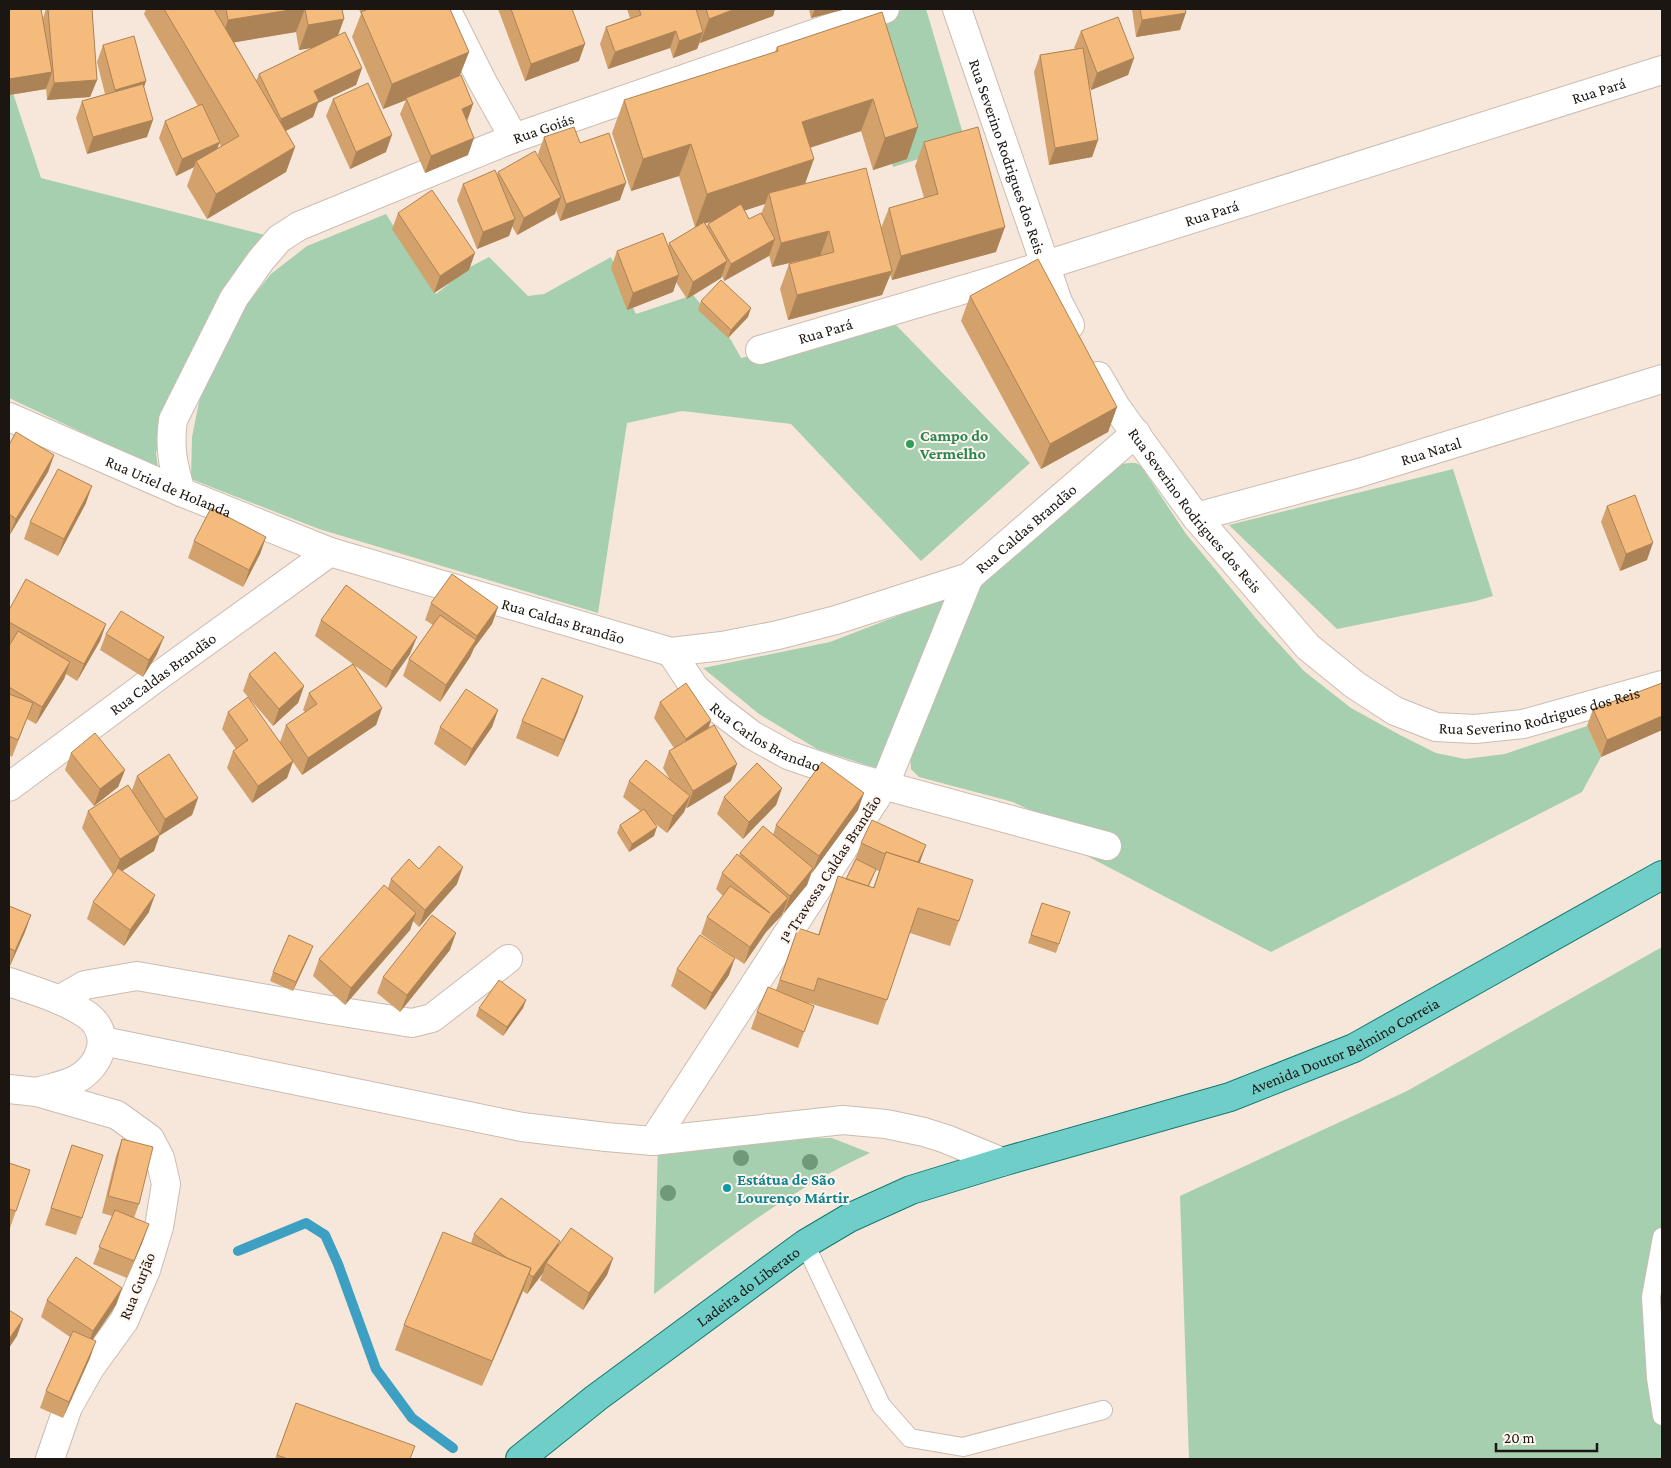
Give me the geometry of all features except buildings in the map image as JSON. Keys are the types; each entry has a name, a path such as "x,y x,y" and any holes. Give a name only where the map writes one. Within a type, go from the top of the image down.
{"main road":[{"name":"Avenida Doutor Belmino Correia","path":"1002,1162 1230,1097 1354,1048 1662,875"},
{"name":"Ladeira do Liberato","path":"520,1459 596,1398 805,1244 849,1218 911,1190 1002,1162"}],"street":[{"path":"446,9 482,82 514,138"},
{"name":"Rua Goiás","path":"181,492 172,463 170,438 173,420 234,298 261,260 279,240 299,226 514,138 886,9"},
{"name":"Rua Severino Rodrigues dos Reis","path":"957,9 1058,302 1084,351 1116,407 1196,517 1308,647 1355,684 1395,711 1436,727 1475,729 1523,724 1662,685"},
{"name":"Rua Pará","path":"760,350 1046,264 1662,70"},
{"name":"Rua Natal","path":"1196,517 1358,472 1662,379"},
{"name":"Rua Uriel de Holanda","path":"9,417 181,492 330,552"},
{"name":"Rua Caldas Brandão","path":"9,787 330,552 671,652 722,646 778,635 836,620 969,577 1136,433"},
{"name":"1ª Travessa Caldas Brandão","path":"653,1140 885,784 969,577"},
{"name":"Rua Carlos Brandao","path":"671,652 694,686 718,709 752,735 788,755 846,775 885,784"},
{"path":"885,784 1107,846"},
{"path":"59,1000 85,985 137,976 412,1023 432,1018 508,959"},
{"path":"9,982 59,1000 89,1016 103,1041 100,1054 92,1067 77,1079 37,1092 9,1089"},
{"path":"103,1041 522,1126 606,1138 653,1140 843,1120 886,1124 924,1132 1002,1162"},
{"name":"Rua Gurjão","path":"37,1092 118,1115 150,1138 160,1158 166,1184 159,1227 146,1270 124,1321 90,1368 68,1407 50,1459"}],"lane":[{"path":"1662,1237 1651,1296 1656,1378 1662,1416"},
{"path":"805,1244 881,1405 910,1438 963,1447 1103,1410"}],"green space":[{"path":"904,9 926,9 966,144 893,167 847,30"},
{"path":"9,81 41,178 265,235 164,423 156,453 158,468 9,398"},
{"path":"386,214 436,294 470,267 489,257 528,296 544,294 611,257 636,314 693,295 731,340 741,358 895,324 1030,463 921,561 791,424 682,411 627,423 598,613 319,529 191,479 192,437 204,377 236,318 271,274 307,246"},
{"path":"1136,463 1141,466 1186,534 1259,622 1304,671 1351,708 1436,753 1465,759 1505,754 1587,726 1601,757 1582,792 1271,952 1066,845 1042,816 1013,802 919,777 911,769 910,754 981,578 1120,464"},
{"path":"1453,469 1493,596 1476,601 1337,629 1229,525"},
{"path":"952,595 882,770 817,749 759,714 703,668 830,642"},
{"path":"1662,947 1662,1459 1189,1459 1180,1196 1407,1091"},
{"path":"832,1138 870,1153 841,1167 785,1200 732,1236 654,1294 658,1144 721,1140"}],"waterway":[{"path":"238,1251 306,1223 325,1235 338,1264 376,1369 412,1418 453,1448"}],"place":[{"name":"Campo do Vermelho","path":"910,444"},
{"name":"Estátua de São Lourenço Mártir","path":"727,1188"}]}
